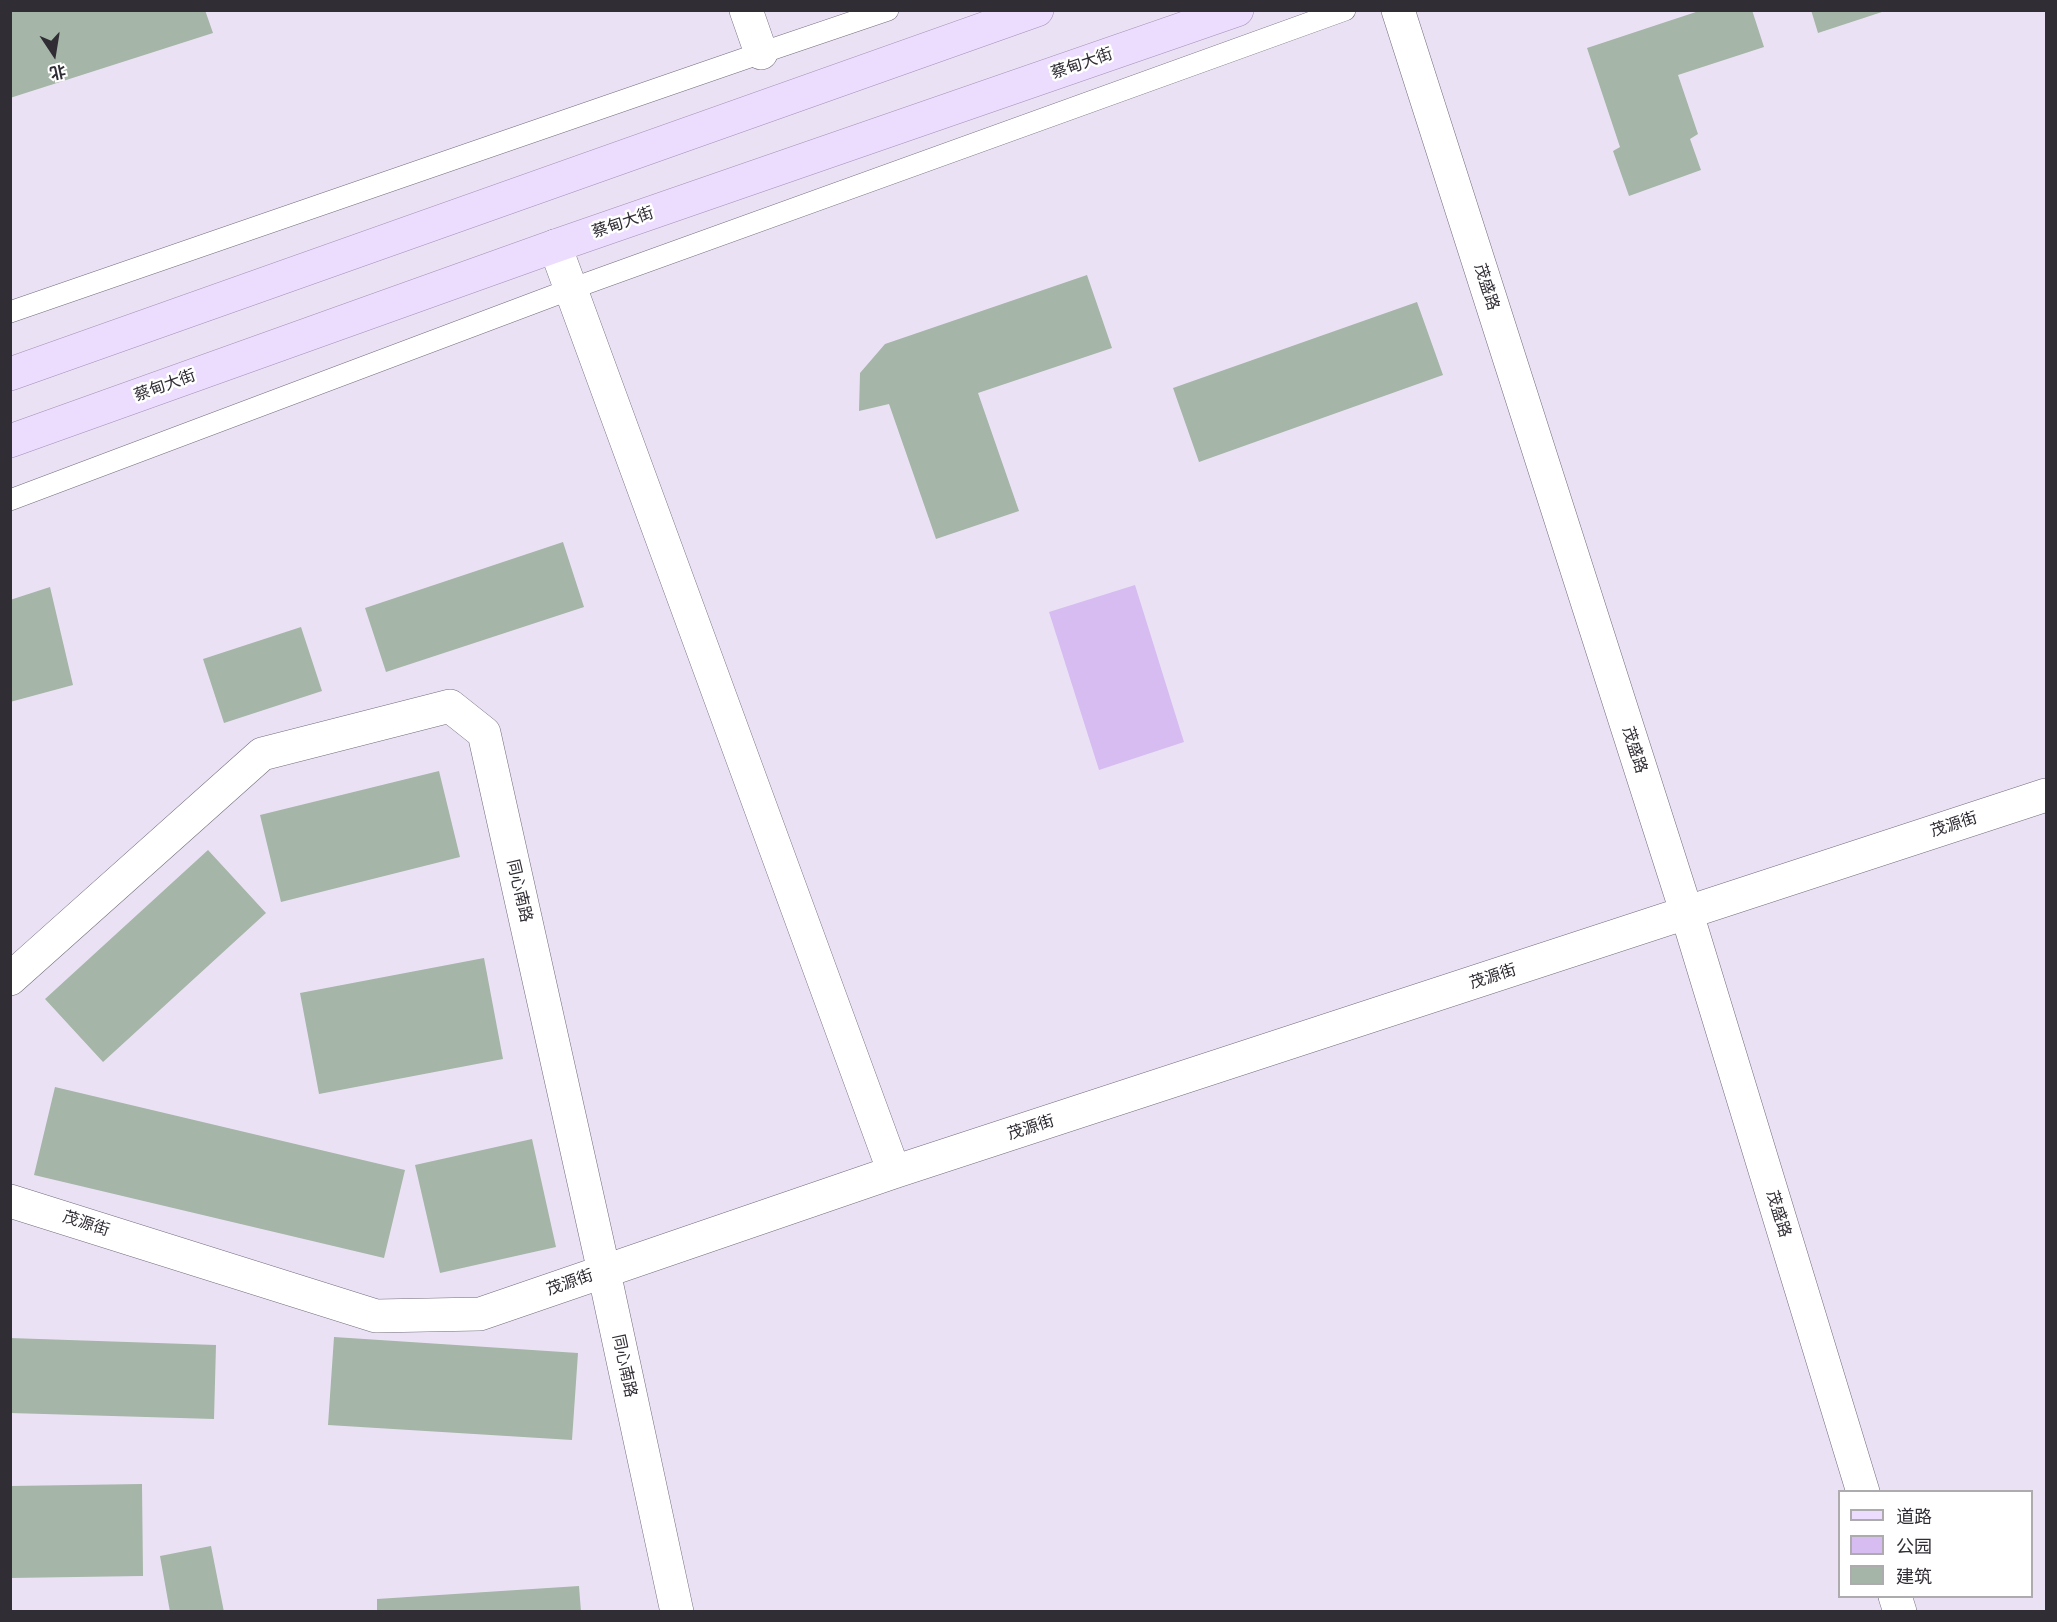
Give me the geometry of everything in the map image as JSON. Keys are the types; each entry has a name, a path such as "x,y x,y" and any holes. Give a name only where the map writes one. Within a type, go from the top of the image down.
{"main road":[{"path":"10,374 1037,10"},
{"name":"蔡甸大街","path":"10,441 555,246 1237,10"}],"street":[{"path":"746,10 760,53"},
{"name":"茂盛路","path":"1398,10 1687,914 1863,1490"},
{"path":"555,246 894,1172"},
{"name":"同心南路","path":"10,979 262,754 450,706 484,733 677,1611"},
{"name":"茂源街","path":"10,1201 376,1316 480,1314 894,1172 2046,795"}],"lane":[{"path":"10,312 888,10"},
{"path":"10,500 571,289 1345,10"}],"green space":[{"path":"1135,585 1184,742 1099,770 1049,612"}],"building":[{"path":"10,10 205,10 213,33 10,98"},
{"path":"1702,10 1752,10 1764,47 1678,75 1698,134 1690,139 1701,170 1629,196 1613,151 1620,147 1587,48"},
{"path":"1811,10 1885,10 1885,11 1818,33"},
{"path":"1087,275 1112,348 978,393 1019,511 936,539 889,404 859,411 860,373 885,344"},
{"path":"1417,302 1443,375 1199,462 1173,388"},
{"path":"563,542 584,607 386,672 365,608"},
{"path":"50,587 73,685 10,702 10,600"},
{"path":"301,627 322,691 224,723 203,659"},
{"path":"439,771 460,857 281,902 260,815"},
{"path":"208,850 266,913 103,1062 45,999"},
{"path":"484,958 503,1059 319,1094 300,993"},
{"path":"55,1087 405,1170 384,1258 34,1175"},
{"path":"532,1139 556,1247 440,1273 415,1165"},
{"path":"334,1337 578,1353 572,1440 328,1425"},
{"path":"10,1338 216,1345 214,1419 10,1413"},
{"path":"142,1484 143,1576 10,1578 10,1486"},
{"path":"211,1546 224,1612 170,1612 160,1556"},
{"path":"579,1586 581,1612 377,1612 377,1599"}]}
